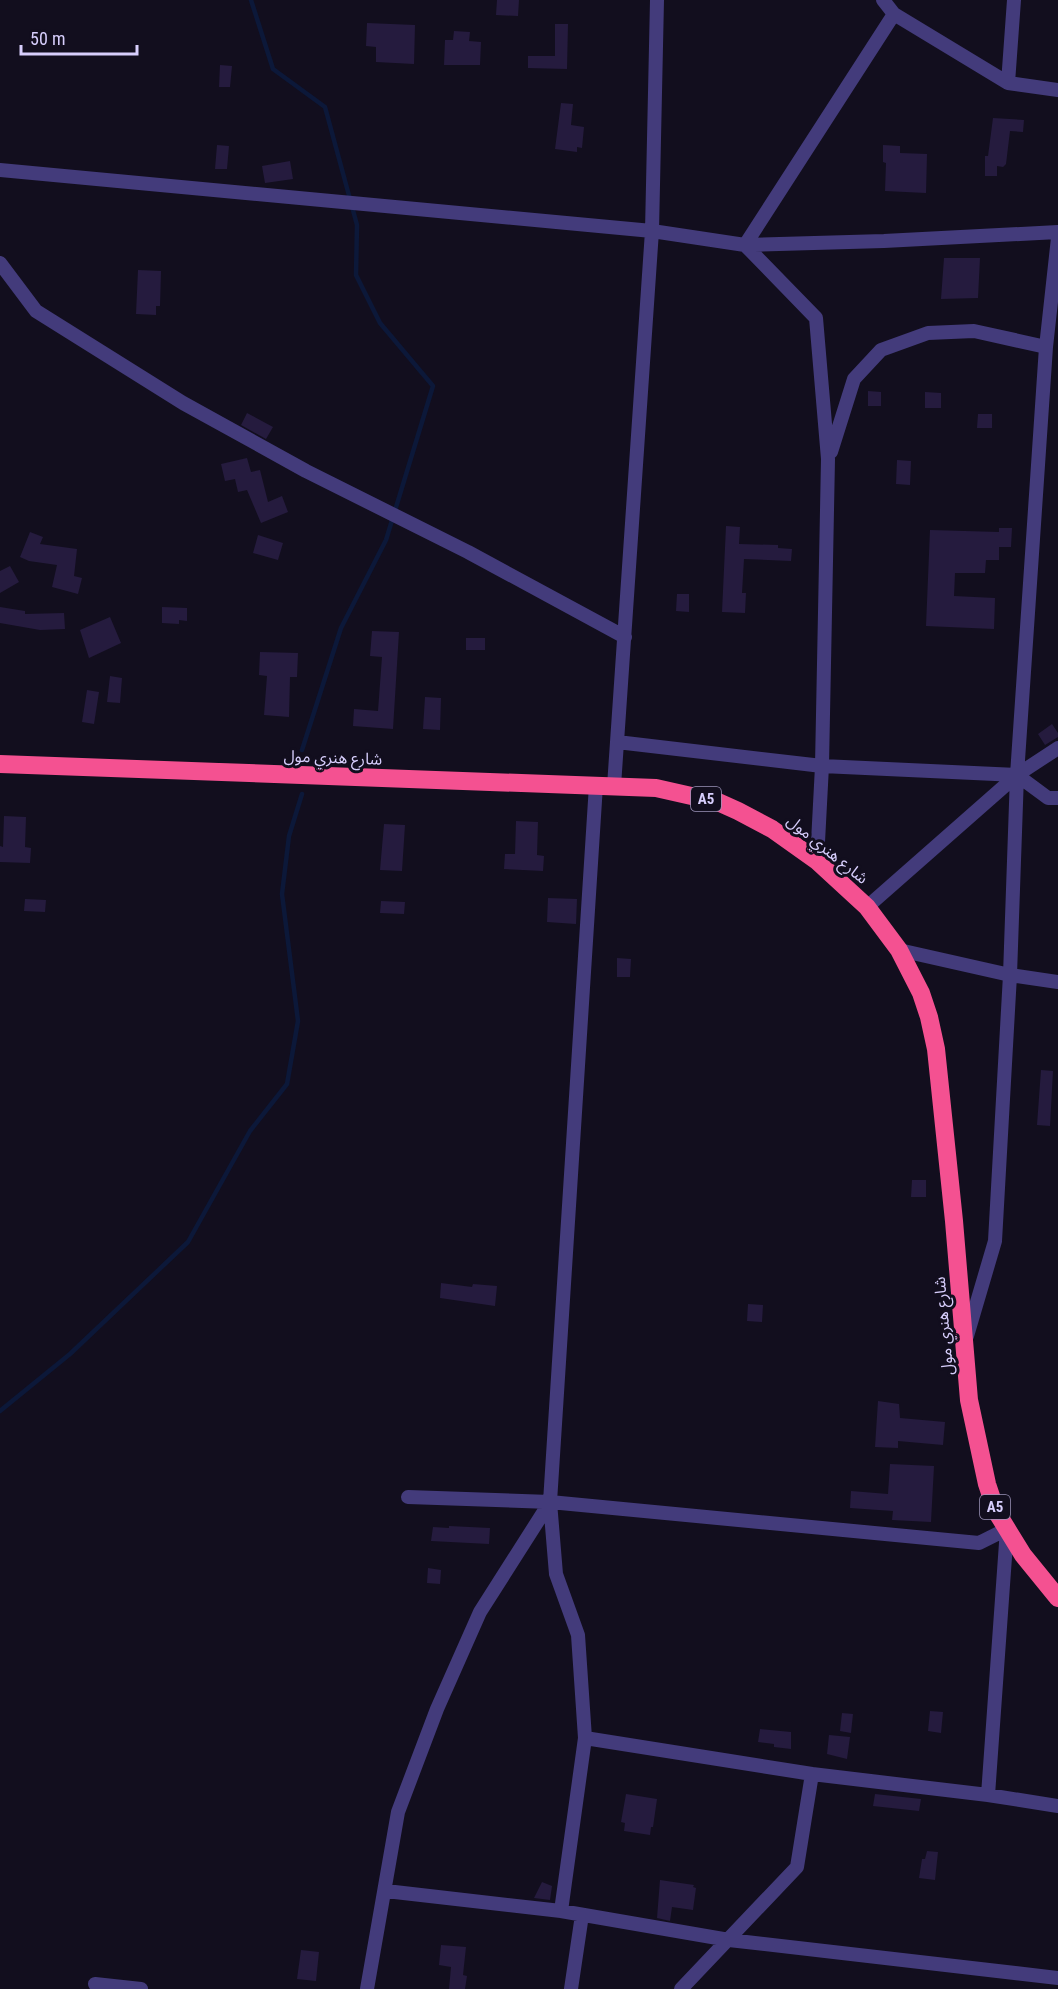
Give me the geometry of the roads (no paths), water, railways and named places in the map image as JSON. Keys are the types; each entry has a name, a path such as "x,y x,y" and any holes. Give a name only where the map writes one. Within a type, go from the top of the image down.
{"highway":[{"name":"شارع هنري مول","path":"0,764 656,788 718,802 772,829 817,861 867,907 899,950 921,993 929,1017 936,1049 953,1210 969,1400 987,1484 996,1511 1023,1555 1058,1598"}],"street":[{"path":"614,786 652,231 657,0"},
{"path":"883,0 894,14 1008,84 1058,90"},
{"path":"1008,84 1014,0"},
{"path":"745,245 894,14"},
{"path":"0,170 652,231 745,245 1058,232"},
{"path":"964,1344 994,1241 1010,975 1017,775 1046,348 1058,238"},
{"path":"745,245 816,318 828,459 822,766 817,861"},
{"path":"0,262 36,311 183,403 306,471 468,552 625,638"},
{"path":"828,459 854,380 881,350 928,333 974,331 1046,348"},
{"path":"617,742 822,766 1017,775 1047,798 1058,798"},
{"path":"867,907 1017,775 1058,748"},
{"path":"561,1911 585,1738 578,1635 556,1574 550,1502 596,785"},
{"path":"899,950 1010,975 1058,981"},
{"path":"408,1497 550,1502 979,1543 1007,1529"},
{"path":"367,1989 386,1891 398,1812 436,1709 480,1612 550,1502"},
{"path":"988,1795 1007,1529"},
{"path":"585,1738 812,1774 988,1795 1058,1806"},
{"path":"681,1989 797,1867 812,1774"},
{"path":"386,1891 561,1911 729,1940 1058,1978"},
{"path":"571,1989 582,1915"},
{"path":"95,1984 141,1989"}],"waterway":[{"path":"251,0 273,69 325,107 357,225 356,275 380,323 433,386 386,540 341,628 302,750"},
{"path":"0,1411 70,1354 188,1242 250,1131 287,1084 298,1021 282,894 289,836 302,794"}]}
